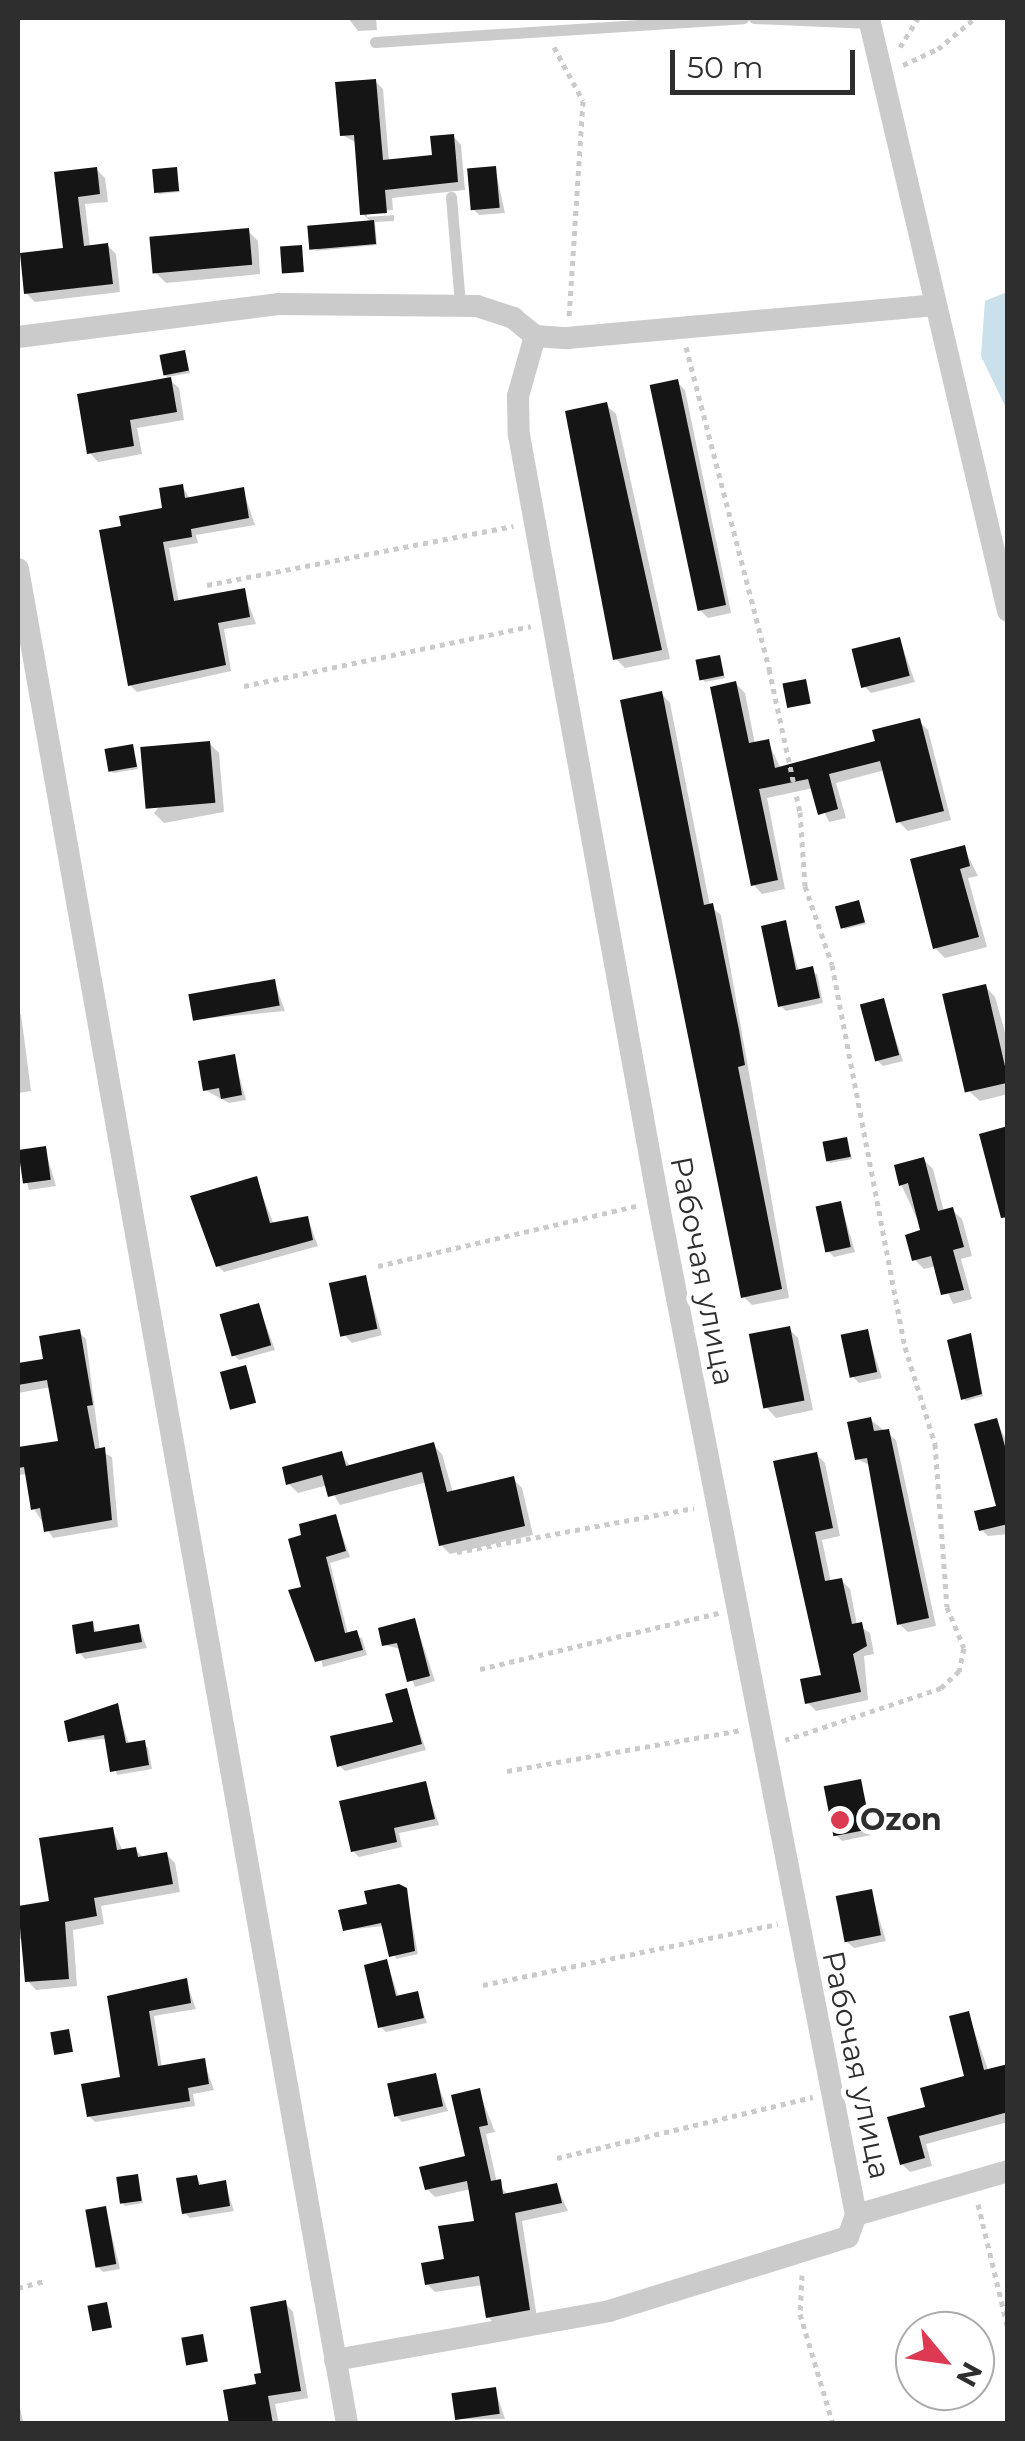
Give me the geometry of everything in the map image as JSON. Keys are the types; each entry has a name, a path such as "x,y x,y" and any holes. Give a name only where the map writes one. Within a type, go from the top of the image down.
{"street":[{"path":"870,22 1008,612"},
{"path":"18,338 278,304 460,304 512,318 535,336 567,338 936,305"},
{"name":"Рабочая улица","path":"535,336 518,396 535,522 658,1201 856,2215"},
{"path":"18,570 347,2424"},
{"path":"335,2360 609,2311 848,2237 856,2215 1008,2171"}],"lane":[{"path":"376,42 743,18"},
{"path":"754,18 870,22"},
{"path":"451,198 460,304"}],"path":[{"path":"882,75 938,49 975,18"},
{"path":"545,31 582,101 567,338"},
{"path":"507,1772 761,1736 884,1712 941,1688 958,1671 964,1648 947,1606 935,1444 905,1347 832,965 805,886 800,812 770,669 683,328"},
{"path":"207,585 535,522"},
{"path":"244,686 554,622"},
{"path":"378,1266 658,1201"},
{"path":"457,1552 716,1504"},
{"path":"480,1669 736,1610"},
{"path":"483,1986 796,1920"},
{"path":"557,2158 830,2093"},
{"path":"973,2181 1008,2329"},
{"path":"812,2248 799,2282 800,2314 833,2424"},
{"path":"18,2288 44,2281"}],"water":[{"path":"1007,292 1007,410 981,356 985,301"}],"building":[{"path":"376,79 383,160 432,155 430,136 454,134 458,182 385,190 387,213 360,215 354,135 340,136 335,82"},
{"path":"496,166 500,208 471,210 467,169"},
{"path":"97,167 100,194 78,197 84,246 108,243 113,284 24,294 20,253 63,248 54,172"},
{"path":"177,167 179,191 154,193 152,169"},
{"path":"374,220 376,244 309,250 307,226"},
{"path":"249,228 252,265 153,274 149,237"},
{"path":"302,245 304,272 282,273 280,247"},
{"path":"185,350 189,371 163,376 159,355"},
{"path":"171,377 177,412 130,420 134,446 87,454 77,394"},
{"path":"678,379 726,605 698,611 650,385"},
{"path":"607,402 662,650 613,660 565,411"},
{"path":"183,484 185,498 244,487 249,518 191,529 192,537 163,542 174,601 245,588 250,617 218,623 226,665 128,686 99,530 121,526 119,516 162,508 159,488"},
{"path":"900,637 910,676 861,688 851,649"},
{"path":"720,655 724,676 699,680 695,660"},
{"path":"806,679 811,704 787,708 782,684"},
{"path":"736,681 749,743 769,739 775,768 875,741 872,730 920,718 944,811 896,823 880,761 829,774 838,809 818,815 808,779 759,789 778,880 751,886 710,687"},
{"path":"662,691 704,905 713,903 739,1030 745,1065 738,1067 782,1289 741,1298 620,700"},
{"path":"210,741 215,803 146,809 140,747"},
{"path":"133,744 137,767 108,772 104,749"},
{"path":"965,845 970,866 960,869 979,937 933,949 910,859"},
{"path":"859,900 865,922 841,929 835,906"},
{"path":"786,920 796,970 813,966 820,998 778,1007 761,926"},
{"path":"275,979 280,1006 193,1021 188,994"},
{"path":"986,984 1008,1083 965,1093 942,994"},
{"path":"884,998 899,1055 875,1061 860,1004"},
{"path":"235,1054 242,1095 221,1099 219,1088 203,1091 198,1061"},
{"path":"1008,1126 1008,1217 1001,1218 979,1134"},
{"path":"847,1137 851,1157 826,1161 822,1142"},
{"path":"46,1146 51,1180 23,1184 18,1150"},
{"path":"924,1157 938,1211 953,1207 964,1247 953,1250 964,1290 941,1295 931,1256 912,1261 905,1235 920,1230 908,1183 899,1186 894,1165"},
{"path":"257,1176 270,1223 308,1216 313,1240 216,1267 190,1196"},
{"path":"841,1201 851,1247 825,1252 816,1206"},
{"path":"366,1275 377,1329 340,1337 329,1283"},
{"path":"259,1303 271,1345 232,1357 220,1314"},
{"path":"790,1326 805,1401 763,1409 749,1334"},
{"path":"80,1329 93,1405 87,1406 95,1449 105,1447 112,1520 44,1532 40,1508 31,1510 24,1467 18,1468 18,1447 58,1441 47,1380 18,1385 18,1363 43,1359 39,1336"},
{"path":"868,1329 877,1372 850,1378 841,1335"},
{"path":"971,1333 982,1394 961,1400 947,1340"},
{"path":"246,1365 256,1403 230,1410 220,1372"},
{"path":"871,1417 874,1431 889,1429 929,1618 897,1625 867,1458 855,1460 847,1422"},
{"path":"997,1418 1008,1457 1008,1524 979,1531 974,1511 996,1506 974,1424"},
{"path":"434,1442 447,1492 514,1476 525,1526 439,1546 422,1472 328,1497 322,1475 286,1485 282,1467 342,1451 346,1466"},
{"path":"817,1452 833,1528 815,1532 825,1581 842,1578 852,1624 862,1622 867,1646 853,1654 861,1692 805,1704 800,1679 821,1675 773,1461"},
{"path":"336,1514 346,1551 326,1557 345,1633 357,1630 363,1650 315,1662 288,1590 301,1587 288,1539 301,1535 299,1524"},
{"path":"415,1618 430,1676 407,1682 397,1643 382,1646 378,1628"},
{"path":"93,1621 94,1632 139,1624 142,1642 76,1654 72,1625"},
{"path":"407,1688 422,1744 337,1767 330,1736 393,1722 385,1694"},
{"path":"118,1703 126,1743 145,1740 149,1765 110,1772 104,1735 68,1742 64,1721"},
{"path":"861,1779 871,1829 833,1836 824,1786"},
{"path":"426,1781 435,1819 394,1828 397,1842 351,1852 339,1801"},
{"path":"113,1827 117,1850 136,1847 138,1857 167,1852 173,1884 94,1898 97,1916 65,1922 69,1979 25,1982 18,1906 49,1901 39,1838"},
{"path":"399,1884 407,1888 415,1951 389,1957 381,1923 343,1931 338,1910 367,1904 364,1891"},
{"path":"872,1889 881,1935 845,1942 836,1896"},
{"path":"387,1959 396,1996 418,1991 424,2018 378,2028 364,1965"},
{"path":"187,1978 191,2003 149,2011 158,2066 205,2058 209,2084 188,2088 190,2101 87,2117 81,2084 120,2077 107,1996"},
{"path":"969,2011 984,2070 1008,2064 1008,2112 919,2136 925,2158 900,2165 887,2117 925,2107 920,2088 964,2076 949,2016"},
{"path":"69,2029 73,2052 54,2055 50,2032"},
{"path":"436,2073 443,2106 394,2117 387,2083"},
{"path":"480,2088 488,2125 479,2127 491,2181 501,2179 503,2194 557,2183 562,2203 515,2213 530,2310 486,2318 479,2276 425,2285 421,2263 444,2259 438,2226 474,2221 467,2181 425,2190 419,2167 465,2156 451,2095"},
{"path":"138,2174 142,2201 120,2204 116,2177"},
{"path":"197,2175 199,2185 226,2180 230,2206 182,2214 176,2178"},
{"path":"106,2206 116,2264 96,2268 85,2210"},
{"path":"286,2300 301,2391 268,2396 273,2424 229,2424 223,2390 256,2384 254,2374 261,2373 250,2307"},
{"path":"107,2302 112,2328 92,2331 87,2306"},
{"path":"203,2334 208,2362 186,2365 181,2338"},
{"path":"496,2387 500,2414 455,2420 451,2393"}],"place":[{"name":"Ozon","path":"840,1820"}]}
